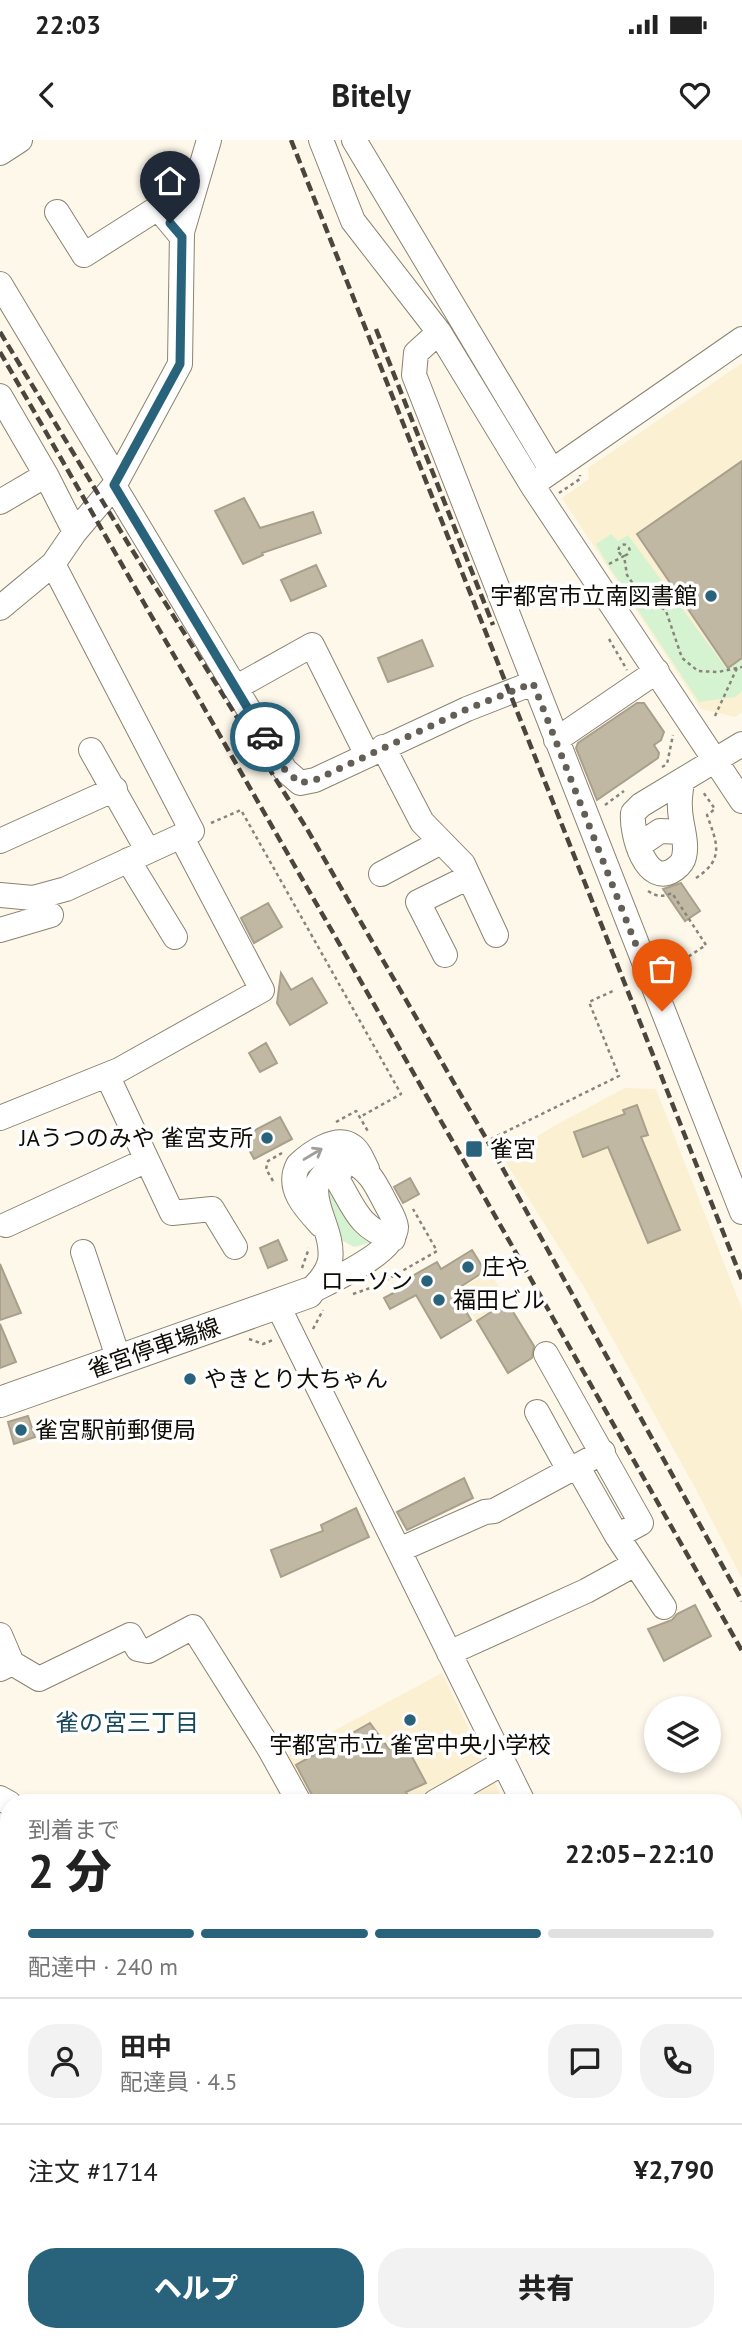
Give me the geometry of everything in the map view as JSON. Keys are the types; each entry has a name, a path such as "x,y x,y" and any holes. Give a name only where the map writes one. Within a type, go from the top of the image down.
{"main road":[{"name":"雀宮停車場線","path":"0,1402 277,1304 313,1306"}],"street":[{"path":"0,153 20,140"},
{"path":"0,607 52,564 115,482 180,364 182,237 209,140"},
{"path":"321,140 353,222 439,332 542,478"},
{"path":"354,140 542,478 657,671 742,801"},
{"path":"57,212 84,255 158,208 182,237"},
{"path":"0,284 285,770 300,783 315,780 375,751 533,683"},
{"path":"439,332 416,353 414,375 742,1212"},
{"path":"542,478 742,339"},
{"path":"1,402 46,475 75,532"},
{"path":"0,502 46,475"},
{"path":"0,1118 107,1075 233,1008 261,990 52,564"},
{"path":"236,688 312,645 375,751 422,822 463,864 496,935"},
{"path":"556,740 657,671"},
{"path":"682,781 685,854 681,864 672,872 662,874 651,869 638,846 632,825 632,813 641,805 742,744"},
{"path":"91,750 115,789 138,856 175,937"},
{"path":"0,841 115,789"},
{"path":"641,805 654,800 674,805 682,824"},
{"path":"638,846 660,831 682,824"},
{"path":"0,895 33,898 65,889 186,834"},
{"path":"381,874 441,842"},
{"path":"444,955 418,902 469,877"},
{"path":"0,930 51,915"},
{"path":"107,1075 172,1213 212,1209 235,1247"},
{"path":"345,1142 354,1146 394,1219 396,1229 386,1246 313,1306 330,1262 297,1195 294,1177 298,1164 326,1146 345,1142"},
{"path":"6,1225 147,1160"},
{"path":"321,1240 317,1186 320,1176 352,1161 368,1171"},
{"path":"344,1163 337,1179 364,1224 386,1246"},
{"path":"321,1240 345,1254 386,1246"},
{"path":"82,1252 119,1360"},
{"path":"277,1304 519,1794"},
{"path":"546,1354 641,1523 617,1536"},
{"path":"537,1412 664,1608"},
{"path":"399,1550 485,1512 494,1511 603,1452"},
{"path":"449,1653 586,1591 635,1564"},
{"path":"0,1635 6,1666 39,1679 130,1634 138,1649 148,1651 193,1627 295,1794"},
{"path":"449,1794 503,1763"}],"path":[{"path":"601,568 624,556 627,575 636,588 666,611 682,658 698,671 718,672 742,667"},
{"path":"715,716 737,668"},
{"path":"186,834 241,810 401,1094 360,1117"},
{"path":"491,1139 619,1076 589,1002 615,990"},
{"path":"266,1169 278,1191"},
{"path":"313,1306 301,1272 321,1240"}],"shaded area":[{"path":"742,363 742,712 735,717 701,709 562,498 589,479 588,468"},
{"path":"625,1088 656,1089 742,1309 742,1579 584,1287 503,1158 552,1127"},
{"path":"490,1272 539,1354 508,1373 463,1298 462,1290 465,1286"},
{"name":"宇都宮市立 雀宮中央小学校","path":"442,1673 500,1794 284,1794 268,1766"}],"green space":[{"path":"611,534 618,541 628,535 726,668 742,659 742,691 736,697 699,702 596,544"},
{"path":"328,1186 371,1240 370,1243 354,1247 341,1240 328,1202"}],"building":[{"name":"宇都宮市立南図書館","path":"742,461 742,658 728,668 637,534"},
{"path":"244,498 260,528 313,512 321,533 262,553 263,555 243,564 215,511"},
{"path":"316,565 326,586 291,601 281,580"},
{"path":"422,640 433,666 388,682 378,658"},
{"path":"637,703 644,703 664,732 661,740 654,745 659,753 658,758 597,800 576,748 578,743"},
{"path":"681,883 700,911 685,921 663,889"},
{"path":"268,903 282,927 254,943 241,918"},
{"path":"673,957 689,962 680,968 677,976 666,978 661,965"},
{"path":"281,973 291,990 312,978 327,1003 290,1025 277,1003"},
{"path":"266,1043 277,1063 260,1072 249,1053"},
{"path":"637,1105 648,1135 641,1137 680,1230 648,1243 608,1147 583,1157 574,1132 625,1114 623,1110"},
{"name":"JAうつのみや 雀宮支所","path":"280,1117 292,1139 254,1159 242,1137"},
{"path":"410,1178 419,1194 403,1203 394,1187"},
{"path":"278,1240 287,1260 268,1268 260,1248"},
{"name":"福田ビル","path":"472,1250 485,1271 454,1291 471,1320 441,1338 416,1295 390,1309 384,1298 410,1284 407,1279 437,1262 441,1269"},
{"path":"0,1264 21,1313 0,1320"},
{"path":"507,1302 534,1346 532,1358 508,1373 477,1321"},
{"path":"0,1324 16,1362 0,1368"},
{"name":"雀宮駅前郵便局","path":"28,1416 35,1437 14,1444 8,1422"},
{"path":"464,1478 473,1498 407,1530 397,1512"},
{"path":"356,1508 369,1537 281,1577 271,1550 323,1531 321,1525"},
{"path":"695,1605 711,1636 664,1661 648,1629 672,1620 677,1614"},
{"path":"370,1723 389,1749 403,1740 426,1783 406,1792 407,1794 311,1794 296,1765"}],"railway":[{"path":"291,140 742,1280"},
{"path":"376,329 493,625"},
{"path":"0,332 129,545 307,829 487,1140 742,1601"},
{"path":"0,352 742,1651"}],"way so far":[{"path":"265,737 285,770 300,783 315,780 467,709 533,683 662,1011"}],"place":[{"name":"宇都宮市立南図書館","path":"711,596"},
{"name":"JAうつのみや 雀宮支所","path":"267,1138"},
{"name":"雀宮","path":"474,1149"},
{"name":"庄や","path":"468,1267"},
{"name":"ローソン","path":"427,1281"},
{"name":"福田ビル","path":"439,1300"},
{"name":"やきとり大ちゃん","path":"190,1379"},
{"name":"雀宮駅前郵便局","path":"21,1430"},
{"name":"宇都宮市立 雀宮中央小学校","path":"410,1720"}],"district":[{"name":"雀の宮三丁目","path":"127,1723"}],"route":[{"path":"170,223 182,237 180,364 114,485 265,737"}]}
